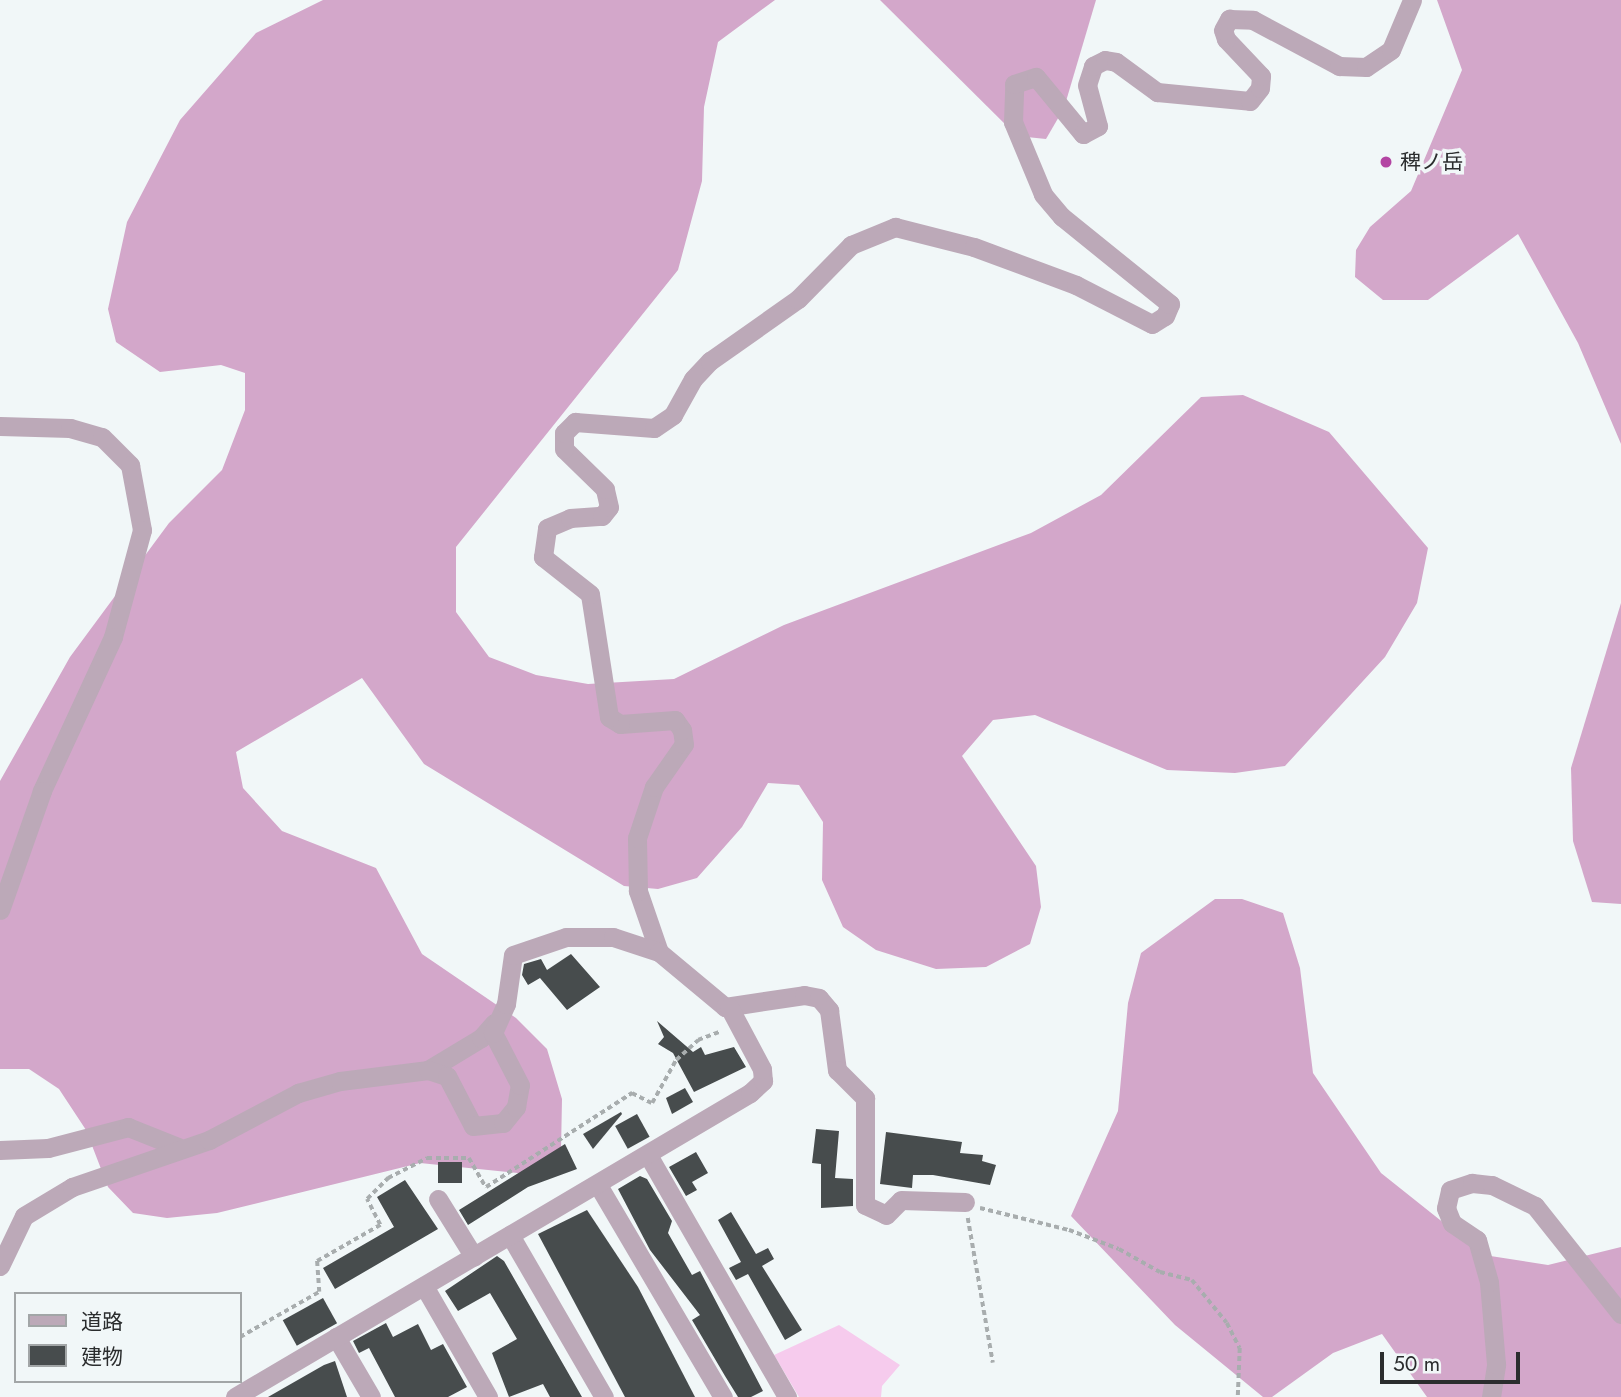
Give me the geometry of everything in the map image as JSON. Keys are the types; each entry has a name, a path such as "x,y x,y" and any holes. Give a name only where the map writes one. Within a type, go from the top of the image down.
{"street":[{"path":"659,952 638,891 637,838 654,787 684,744 682,730 675,720 620,723 609,717 590,594 543,556 547,528 570,518 601,516 609,507 605,489 564,449 564,433 575,422 654,428 673,415 693,379 710,361 798,299 851,245 895,227 974,247 1076,285 1152,324 1165,317 1170,304 1145,278 1062,217 1043,194 1013,122 1014,84 1035,77 1083,134 1098,126 1087,85 1093,66 1105,60 1157,92 1250,101 1260,88 1261,76 1226,39 1223,30 1229,19 1253,20 1339,66 1366,67 1391,50 1412,0"},
{"path":"0,426 70,428 102,437 130,465 142,530 113,637 42,791 0,909"},
{"path":"245,1394 336,1337 648,1155 763,1081 733,1016 659,952 612,937 566,937 513,955 506,1003 494,1023 481,1038 428,1070"},
{"path":"733,1016 804,995 819,998 830,1010 837,1070 865,1098 865,1205 886,1214 901,1200 965,1202"},
{"path":"0,1266 24,1216 72,1187 178,1147 209,1140 298,1093 385,1072 428,1070 447,1076 473,1126 503,1123 516,1107 520,1085 502,1057 494,1023"},
{"path":"0,1150 48,1148 128,1127 178,1147"},
{"path":"648,1155 787,1397"},
{"path":"1491,1397 1496,1364 1489,1282 1477,1240 1452,1223 1446,1208 1450,1191 1472,1183 1492,1185 1535,1206 1621,1314"},
{"path":"598,1185 723,1397"},
{"path":"438,1199 474,1257"},
{"path":"510,1235 604,1397"},
{"path":"424,1286 488,1397"},
{"path":"336,1337 371,1397"}],"path":[{"path":"242,1336 319,1292 317,1261 380,1225 367,1199 388,1178 427,1158 469,1158 486,1187 632,1093 652,1103 676,1060 698,1040 733,1016"},
{"path":"993,1363 965,1202 1069,1230 1119,1248 1160,1272 1192,1280 1227,1323 1240,1348 1238,1397"}],"shaded area":[{"path":"323,0 775,0 718,42 704,107 702,181 678,270 456,547 456,612 489,657 536,675 588,684 674,679 784,625 1031,533 1101,495 1201,397 1243,395 1329,432 1428,548 1417,603 1385,657 1285,766 1235,773 1167,770 1035,715 993,720 962,756 1036,866 1041,907 1030,944 986,967 936,969 876,950 843,927 822,880 823,822 799,785 768,783 742,827 697,878 658,889 624,886 424,764 362,678 236,752 243,788 282,831 376,868 422,954 516,1018 547,1049 562,1099 561,1151 527,1174 420,1163 217,1213 167,1218 133,1213 108,1187 86,1130 59,1089 29,1069 0,1069 0,781 70,657 169,523 222,470 245,410 245,373 221,365 160,372 116,342 108,309 127,222 180,120 256,33"},
{"path":"880,0 1096,0 1064,108 1046,139 1017,136"},
{"path":"1437,0 1621,0 1621,444 1578,343 1518,234 1428,300 1383,300 1355,277 1356,250 1370,227 1411,191 1462,70"},
{"path":"1621,603 1621,904 1592,902 1573,841 1571,768"},
{"path":"1215,899 1242,899 1283,913 1300,968 1313,1073 1381,1173 1484,1255 1548,1265 1621,1247 1621,1397 1427,1397 1382,1334 1333,1353 1272,1397 1263,1397 1175,1325 1071,1216 1118,1111 1128,1003 1141,953"},
{"path":"839,1325 900,1365 882,1386 881,1397 799,1397 774,1355"}],"building":[{"path":"571,954 600,987 567,1010 540,978 528,985 522,975 524,964 541,959 547,970"},
{"path":"657,1021 693,1052 701,1047 705,1055 734,1047 746,1067 694,1092 673,1053 658,1044 664,1037"},
{"path":"685,1088 693,1102 672,1114 666,1098"},
{"path":"621,1112 622,1114 593,1149 583,1134"},
{"path":"637,1114 650,1137 628,1149 615,1126"},
{"path":"816,1129 839,1131 835,1178 853,1179 853,1206 821,1208 821,1164 812,1163"},
{"path":"886,1132 962,1142 960,1153 983,1155 982,1161 996,1165 990,1185 933,1175 913,1175 912,1188 880,1184"},
{"path":"565,1144 577,1169 528,1187 468,1225 459,1210"},
{"path":"696,1152 708,1173 692,1182 697,1190 686,1196 669,1167"},
{"path":"438,1162 462,1162 462,1183 438,1183"},
{"path":"640,1176 647,1179 672,1221 668,1233 692,1275 700,1271 763,1391 751,1397 738,1397 692,1320 700,1315 650,1250 618,1189"},
{"path":"405,1180 438,1229 335,1289 323,1268 394,1227 377,1197"},
{"path":"587,1210 638,1287 695,1397 625,1397 538,1234"},
{"path":"731,1212 756,1254 768,1248 774,1259 762,1266 802,1330 785,1340 748,1274 736,1280 729,1268 741,1262 718,1220"},
{"path":"497,1256 504,1261 582,1397 550,1397 543,1384 509,1397 492,1353 517,1339 490,1293 458,1311 445,1291"},
{"path":"323,1298 337,1323 297,1346 283,1320"},
{"path":"386,1323 393,1337 418,1324 431,1350 443,1344 467,1387 448,1397 395,1397 369,1348 359,1353 353,1341"},
{"path":"335,1361 347,1397 268,1397 324,1365"}],"place":[{"name":"稗ノ岳","path":"1386,162"}]}
